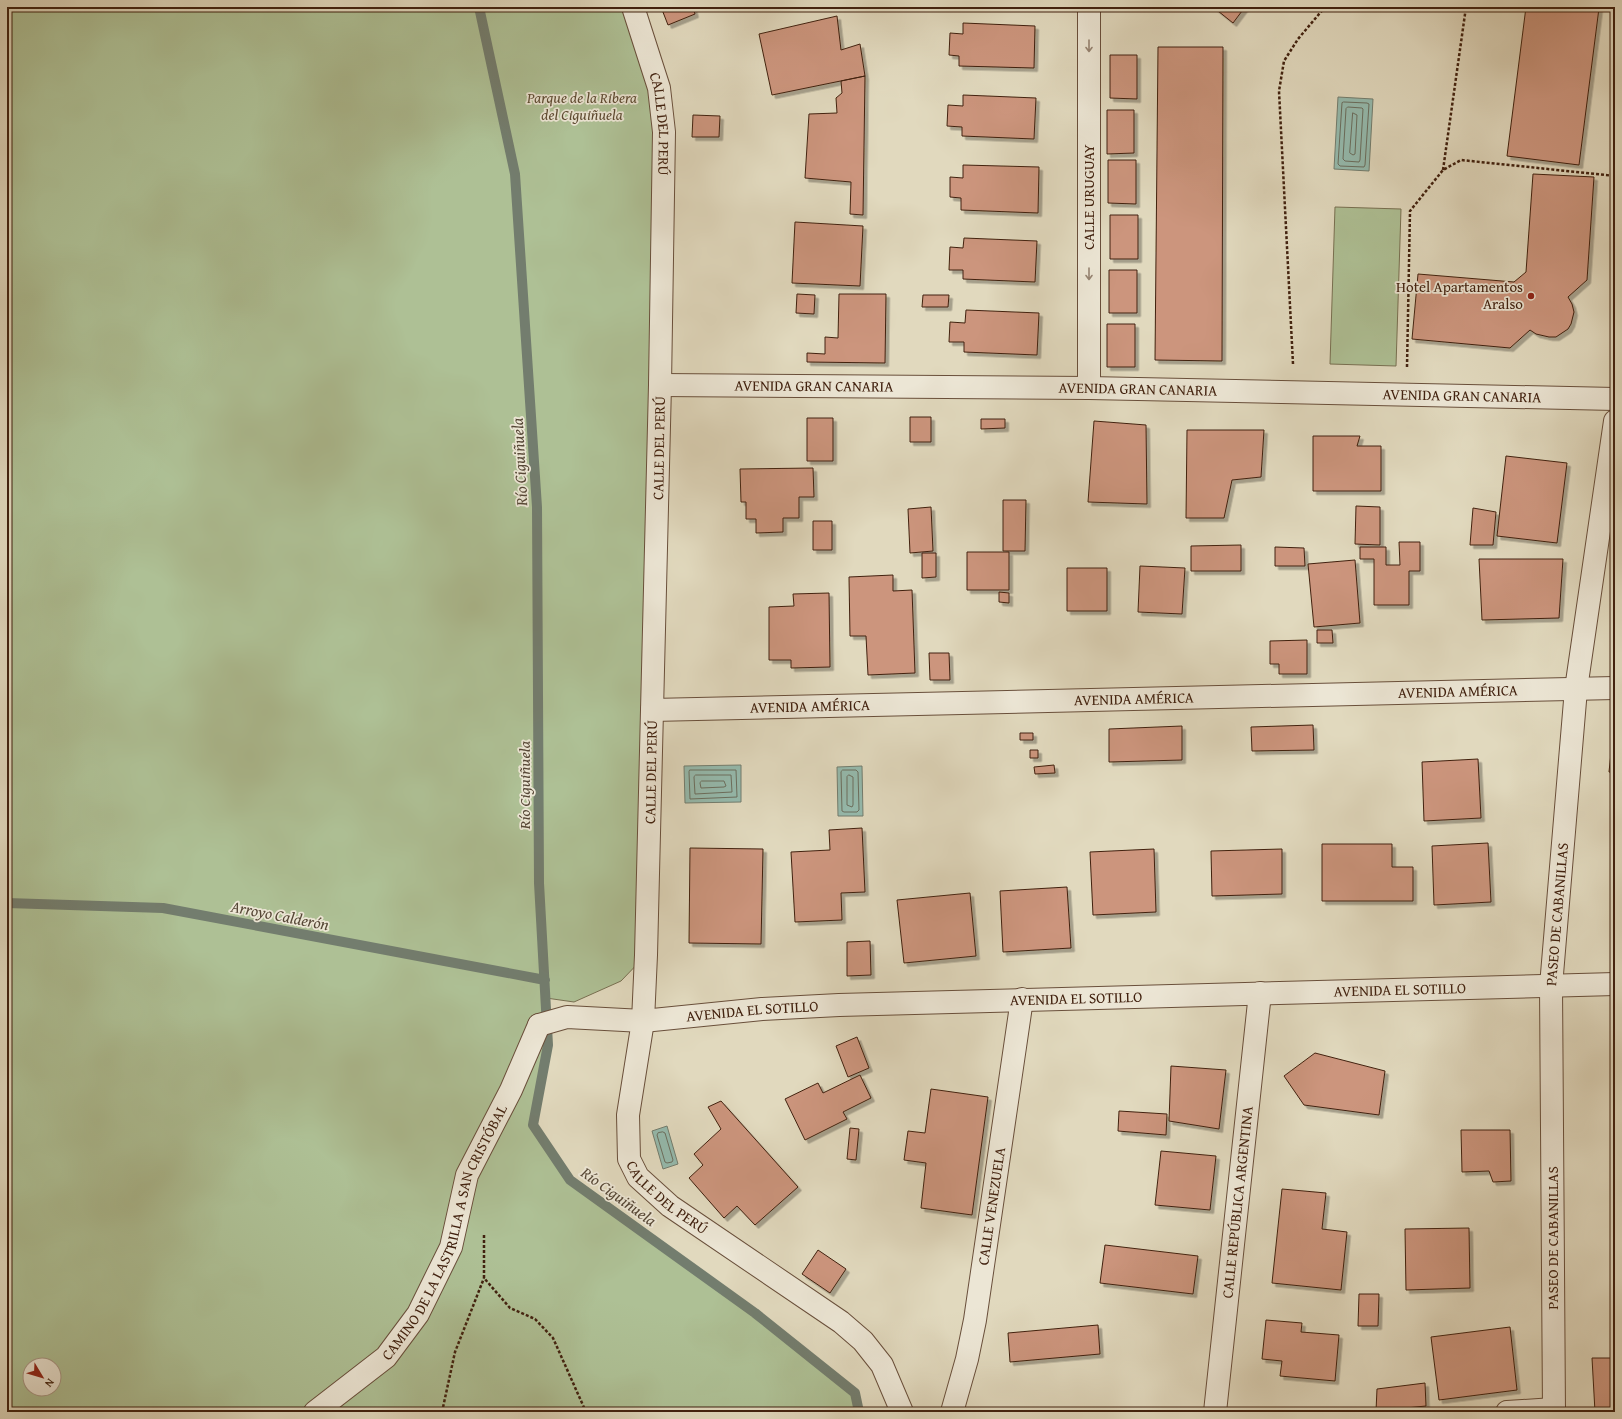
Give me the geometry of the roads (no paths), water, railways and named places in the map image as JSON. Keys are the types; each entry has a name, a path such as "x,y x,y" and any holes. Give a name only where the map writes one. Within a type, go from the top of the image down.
{"street":[{"name":"CALLE DEL PERÚ","path":"634,7 659,88 663,109 664,132 660,385 647,941 643,1021 628,1115 629,1159 638,1178 670,1206 841,1322 863,1341 882,1366 902,1412"},
{"name":"CALLE URUGUAY","path":"1089,7 1089,388"},
{"name":"AVENIDA GRAN CANARIA","path":"660,385 1089,388 1615,399"},
{"name":"PASEO DE CABANILLAS","path":"1554,1411 1551,986 1576,689 1615,420"},
{"name":"AVENIDA AMÉRICA","path":"652,710 1615,688"},
{"name":"AVENIDA EL SOTILLO","path":"539,1025 568,1017 643,1021 762,1009 1022,999 1615,984"},
{"name":"CALLE REPÚBLICA ARGENTINA","path":"1215,1412 1260,993"},
{"name":"CALLE VENEZUELA","path":"952,1412 967,1359 975,1320 1022,999"},
{"name":"CAMINO DE LA LASTRILLA A SAN CRISTÓBAL","path":"315,1412 386,1357 418,1314 451,1247 466,1175 511,1090 539,1025"},
{"path":"1507,1412 1554,1411"}],"water":[{"path":"1338,97 1373,99 1369,171 1334,169"},
{"path":"741,765 741,802 685,803 684,766"},
{"path":"862,766 863,816 838,816 837,767"},
{"path":"667,1126 678,1164 663,1169 652,1131"}],"waterway":[{"name":"Río Ciguiñuela","path":"479,7 515,174 537,507 539,883 548,1045 533,1125 570,1180 755,1313 855,1393 859,1412"},
{"name":"Arroyo Calderón","path":"7,903 163,908 545,980"}],"place":[{"name":"Hotel Apartamentos Aralso","path":"1531,296"}],"park label":[{"name":"Parque de la Ribera del Ciguiñuela","path":"582,106"}]}
